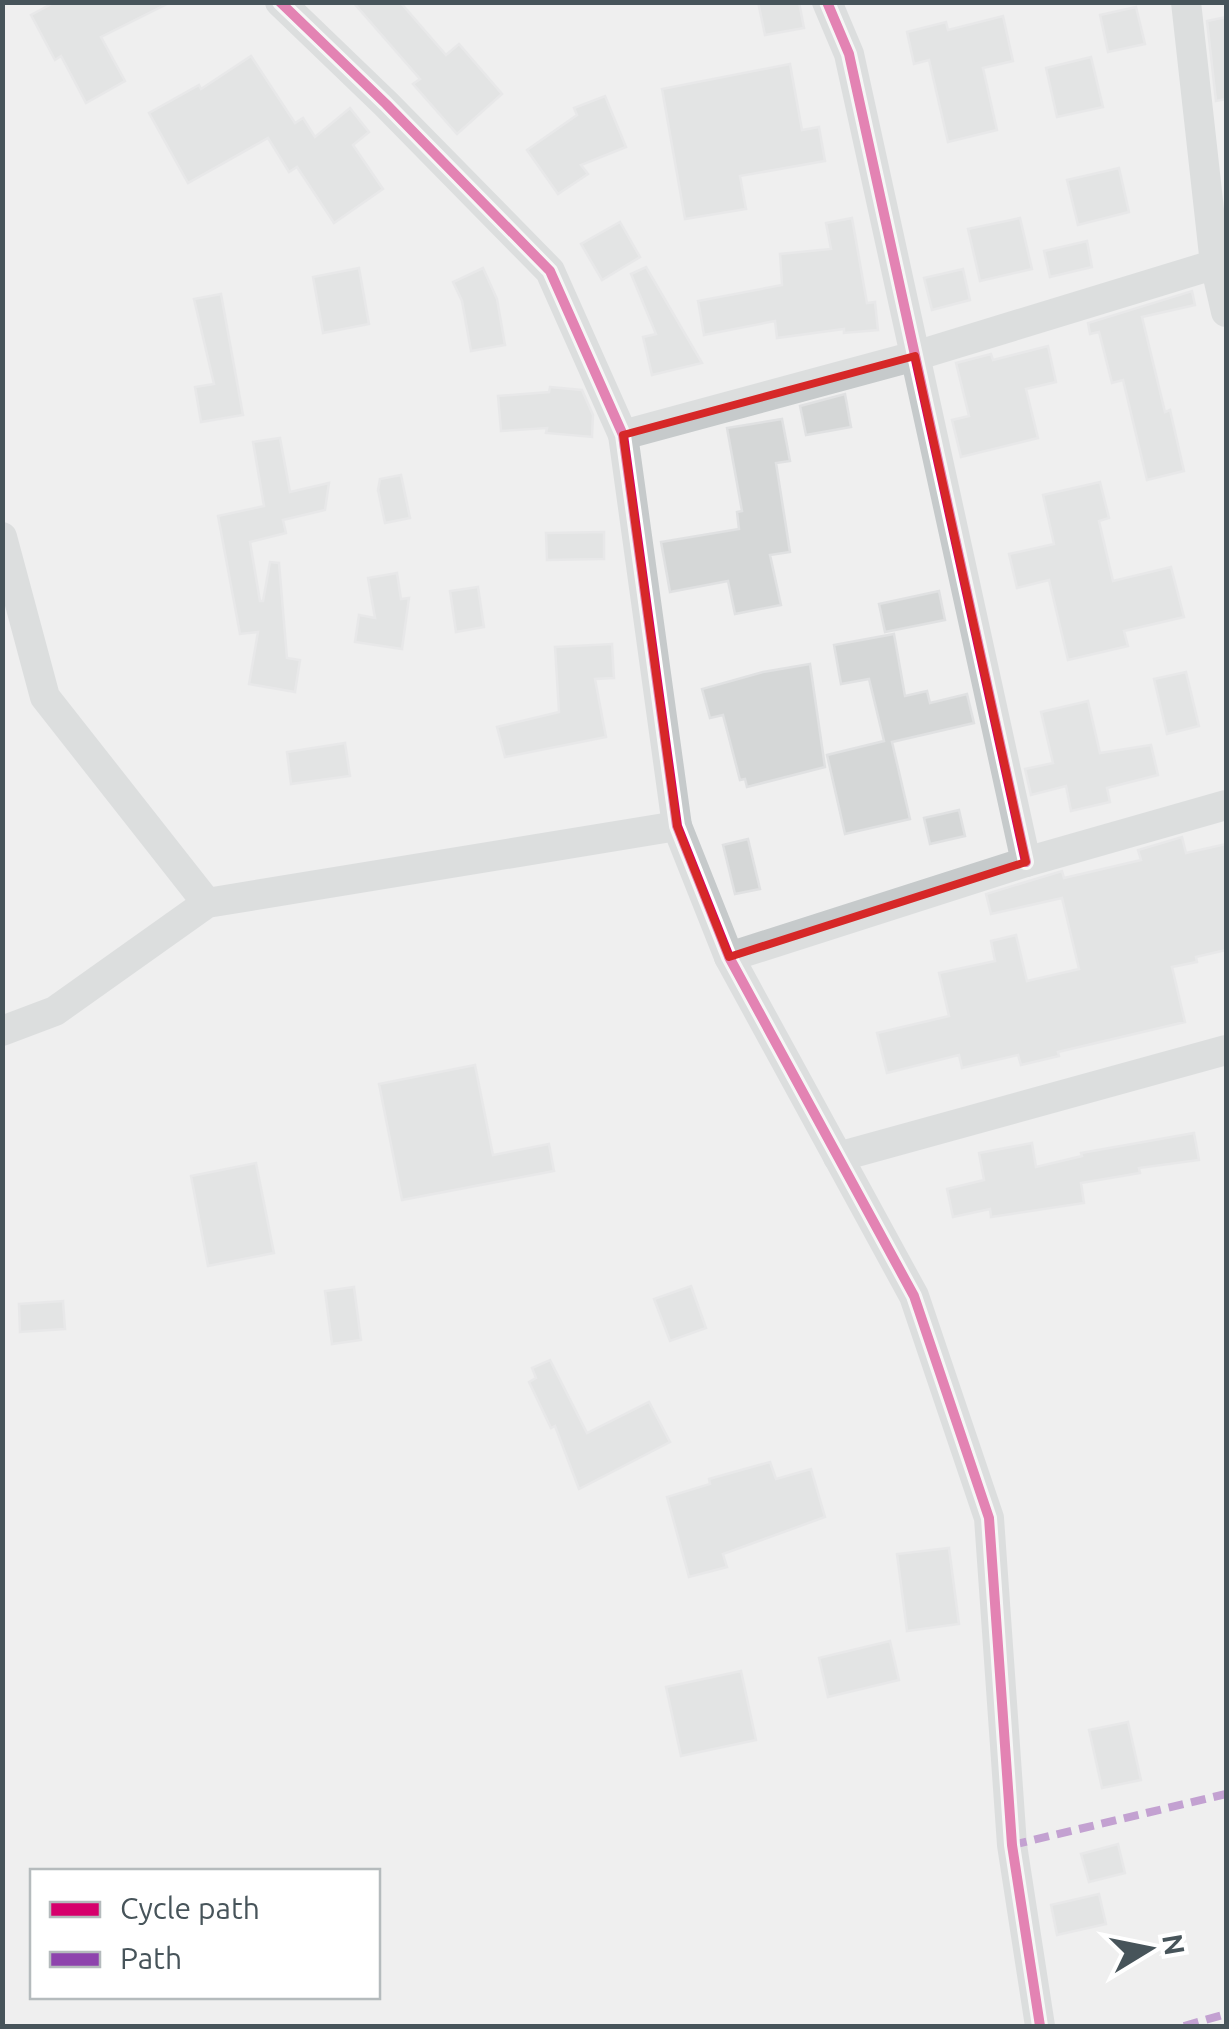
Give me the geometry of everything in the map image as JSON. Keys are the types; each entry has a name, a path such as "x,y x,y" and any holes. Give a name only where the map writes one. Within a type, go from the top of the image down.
{"street":[{"path":"280,2 550,271 622,435 677,826 729,957 914,1296 989,1518 1012,1845 1040,2026"},
{"path":"827,2 849,54 1026,862"},
{"path":"1186,2 1226,312"},
{"path":"622,435 915,356 1221,262"},
{"path":"2,538 45,697 207,903"},
{"path":"729,957 1026,862 1226,805"},
{"path":"2,1031 55,1011 207,903 677,826"},
{"path":"838,1156 1226,1050"}],"highlighted area":[{"path":"915,356 1026,862 729,957 677,826 623,435"}],"building":[{"path":"55,2 171,2 101,37 125,81 86,103 61,56 55,60 31,15"},
{"path":"353,2 400,2 446,55 459,44 502,94 457,134 413,84 420,79"},
{"path":"758,2 799,2 804,28 765,35"},
{"path":"1136,7 1145,44 1108,52 1100,15"},
{"path":"1003,16 1013,61 983,68 997,130 948,142 929,60 914,64 907,32 946,22 948,30"},
{"path":"1226,17 1226,99 1216,101 1207,21"},
{"path":"251,56 295,123 303,118 315,137 350,108 369,132 353,145 383,189 334,223 297,167 289,172 268,138 188,183 149,113 199,85 201,89"},
{"path":"1091,57 1103,107 1057,117 1046,68"},
{"path":"790,64 802,130 819,127 825,161 740,176 746,209 685,219 662,89"},
{"path":"605,96 626,147 581,165 588,174 558,194 527,150 577,115 574,108"},
{"path":"1119,168 1129,212 1078,225 1067,180"},
{"path":"852,218 867,303 875,302 878,330 844,333 844,329 777,338 775,321 704,335 698,301 782,285 780,254 831,249 826,223"},
{"path":"1020,218 1032,269 980,281 968,229"},
{"path":"620,222 640,257 602,280 581,244"},
{"path":"1087,241 1092,267 1050,277 1044,251"},
{"path":"646,267 702,363 652,375 643,337 656,334 631,274"},
{"path":"359,268 369,324 323,333 313,277"},
{"path":"483,268 497,299 505,345 471,351 462,301 453,282"},
{"path":"963,269 970,300 932,310 924,278"},
{"path":"1192,291 1195,305 1142,317 1184,471 1147,480 1123,380 1112,383 1099,332 1090,334 1088,323"},
{"path":"221,294 243,415 201,422 195,387 214,384 194,299"},
{"path":"1048,346 1056,382 1026,389 1038,438 961,457 952,420 969,416 956,363 991,354 993,360"},
{"path":"550,387 582,390 593,415 592,437 546,433 547,428 501,431 498,396 549,392"},
{"path":"845,394 851,427 806,435 800,406"},
{"path":"782,419 790,461 776,463 790,552 770,555 781,605 735,614 728,581 670,592 661,542 739,529 737,512 742,511 727,428"},
{"path":"280,438 290,492 329,483 325,510 283,520 286,533 250,542 260,601 270,562 279,563 287,658 300,660 295,692 249,684 258,632 240,634 218,516 264,506 253,442"},
{"path":"401,475 410,518 385,523 378,490 380,479"},
{"path":"1100,482 1109,518 1099,521 1113,581 1171,567 1184,617 1124,631 1128,646 1068,660 1049,580 1017,588 1009,554 1054,544 1043,495"},
{"path":"604,532 604,559 547,560 546,533"},
{"path":"397,573 401,599 409,598 402,649 355,642 359,615 375,618 368,578"},
{"path":"478,587 484,627 456,632 450,591"},
{"path":"939,591 945,620 885,632 879,604"},
{"path":"894,634 905,696 927,691 930,703 967,694 974,723 892,742 910,819 845,834 827,755 884,741 869,679 841,684 834,645"},
{"path":"612,644 614,678 595,679 606,737 505,757 497,727 559,712 555,647"},
{"path":"810,664 825,767 747,787 745,779 740,780 723,715 710,718 702,689"},
{"path":"1186,672 1199,726 1167,734 1154,679"},
{"path":"1088,701 1100,753 1151,745 1158,775 1107,788 1110,802 1071,811 1066,786 1031,795 1025,769 1053,763 1041,712"},
{"path":"345,743 350,776 291,784 287,752"},
{"path":"959,810 965,836 930,844 924,818"},
{"path":"1182,837 1186,853 1226,844 1226,950 1172,967 1185,1022 1058,1052 1059,1056 1021,1065 1018,1055 962,1068 959,1055 887,1073 877,1033 949,1016 939,973 995,961 991,941 1016,935 1027,981 1079,969 1062,898 991,914 986,894 1062,871 1064,878 1141,860 1138,850"},
{"path":"748,839 760,889 735,894 723,845"},
{"path":"475,1065 493,1155 549,1144 554,1171 402,1200 379,1084"},
{"path":"1194,1133 1199,1160 1139,1168 1140,1173 1081,1183 1084,1203 991,1217 990,1209 953,1217 947,1189 984,1180 979,1153 1032,1143 1036,1167 1082,1156 1081,1153"},
{"path":"256,1163 274,1253 208,1266 191,1176"},
{"path":"691,1286 706,1328 670,1341 654,1299"},
{"path":"354,1287 361,1340 332,1344 325,1291"},
{"path":"63,1301 65,1329 20,1332 19,1304"},
{"path":"550,1360 587,1433 649,1402 670,1442 579,1489 555,1426 551,1428 529,1382 536,1378 532,1368"},
{"path":"770,1462 776,1479 811,1469 825,1517 723,1554 727,1567 689,1577 667,1497 710,1484 709,1479"},
{"path":"949,1548 959,1624 907,1631 897,1554"},
{"path":"890,1641 899,1680 828,1697 819,1658"},
{"path":"741,1671 756,1740 681,1756 666,1687"},
{"path":"1128,1722 1141,1780 1102,1788 1089,1730"},
{"path":"1118,1844 1125,1873 1089,1882 1081,1854"},
{"path":"1099,1894 1106,1924 1057,1935 1051,1905"}],"marked path":[{"path":"1012,1845 1226,1794"},
{"path":"1184,2026 1226,2014"}],"cycle path":[{"path":"280,2 550,271 623,435 677,826 729,957 914,1296 989,1518 1012,1845 1040,2026"},
{"path":"827,2 849,54 1026,862"}]}
